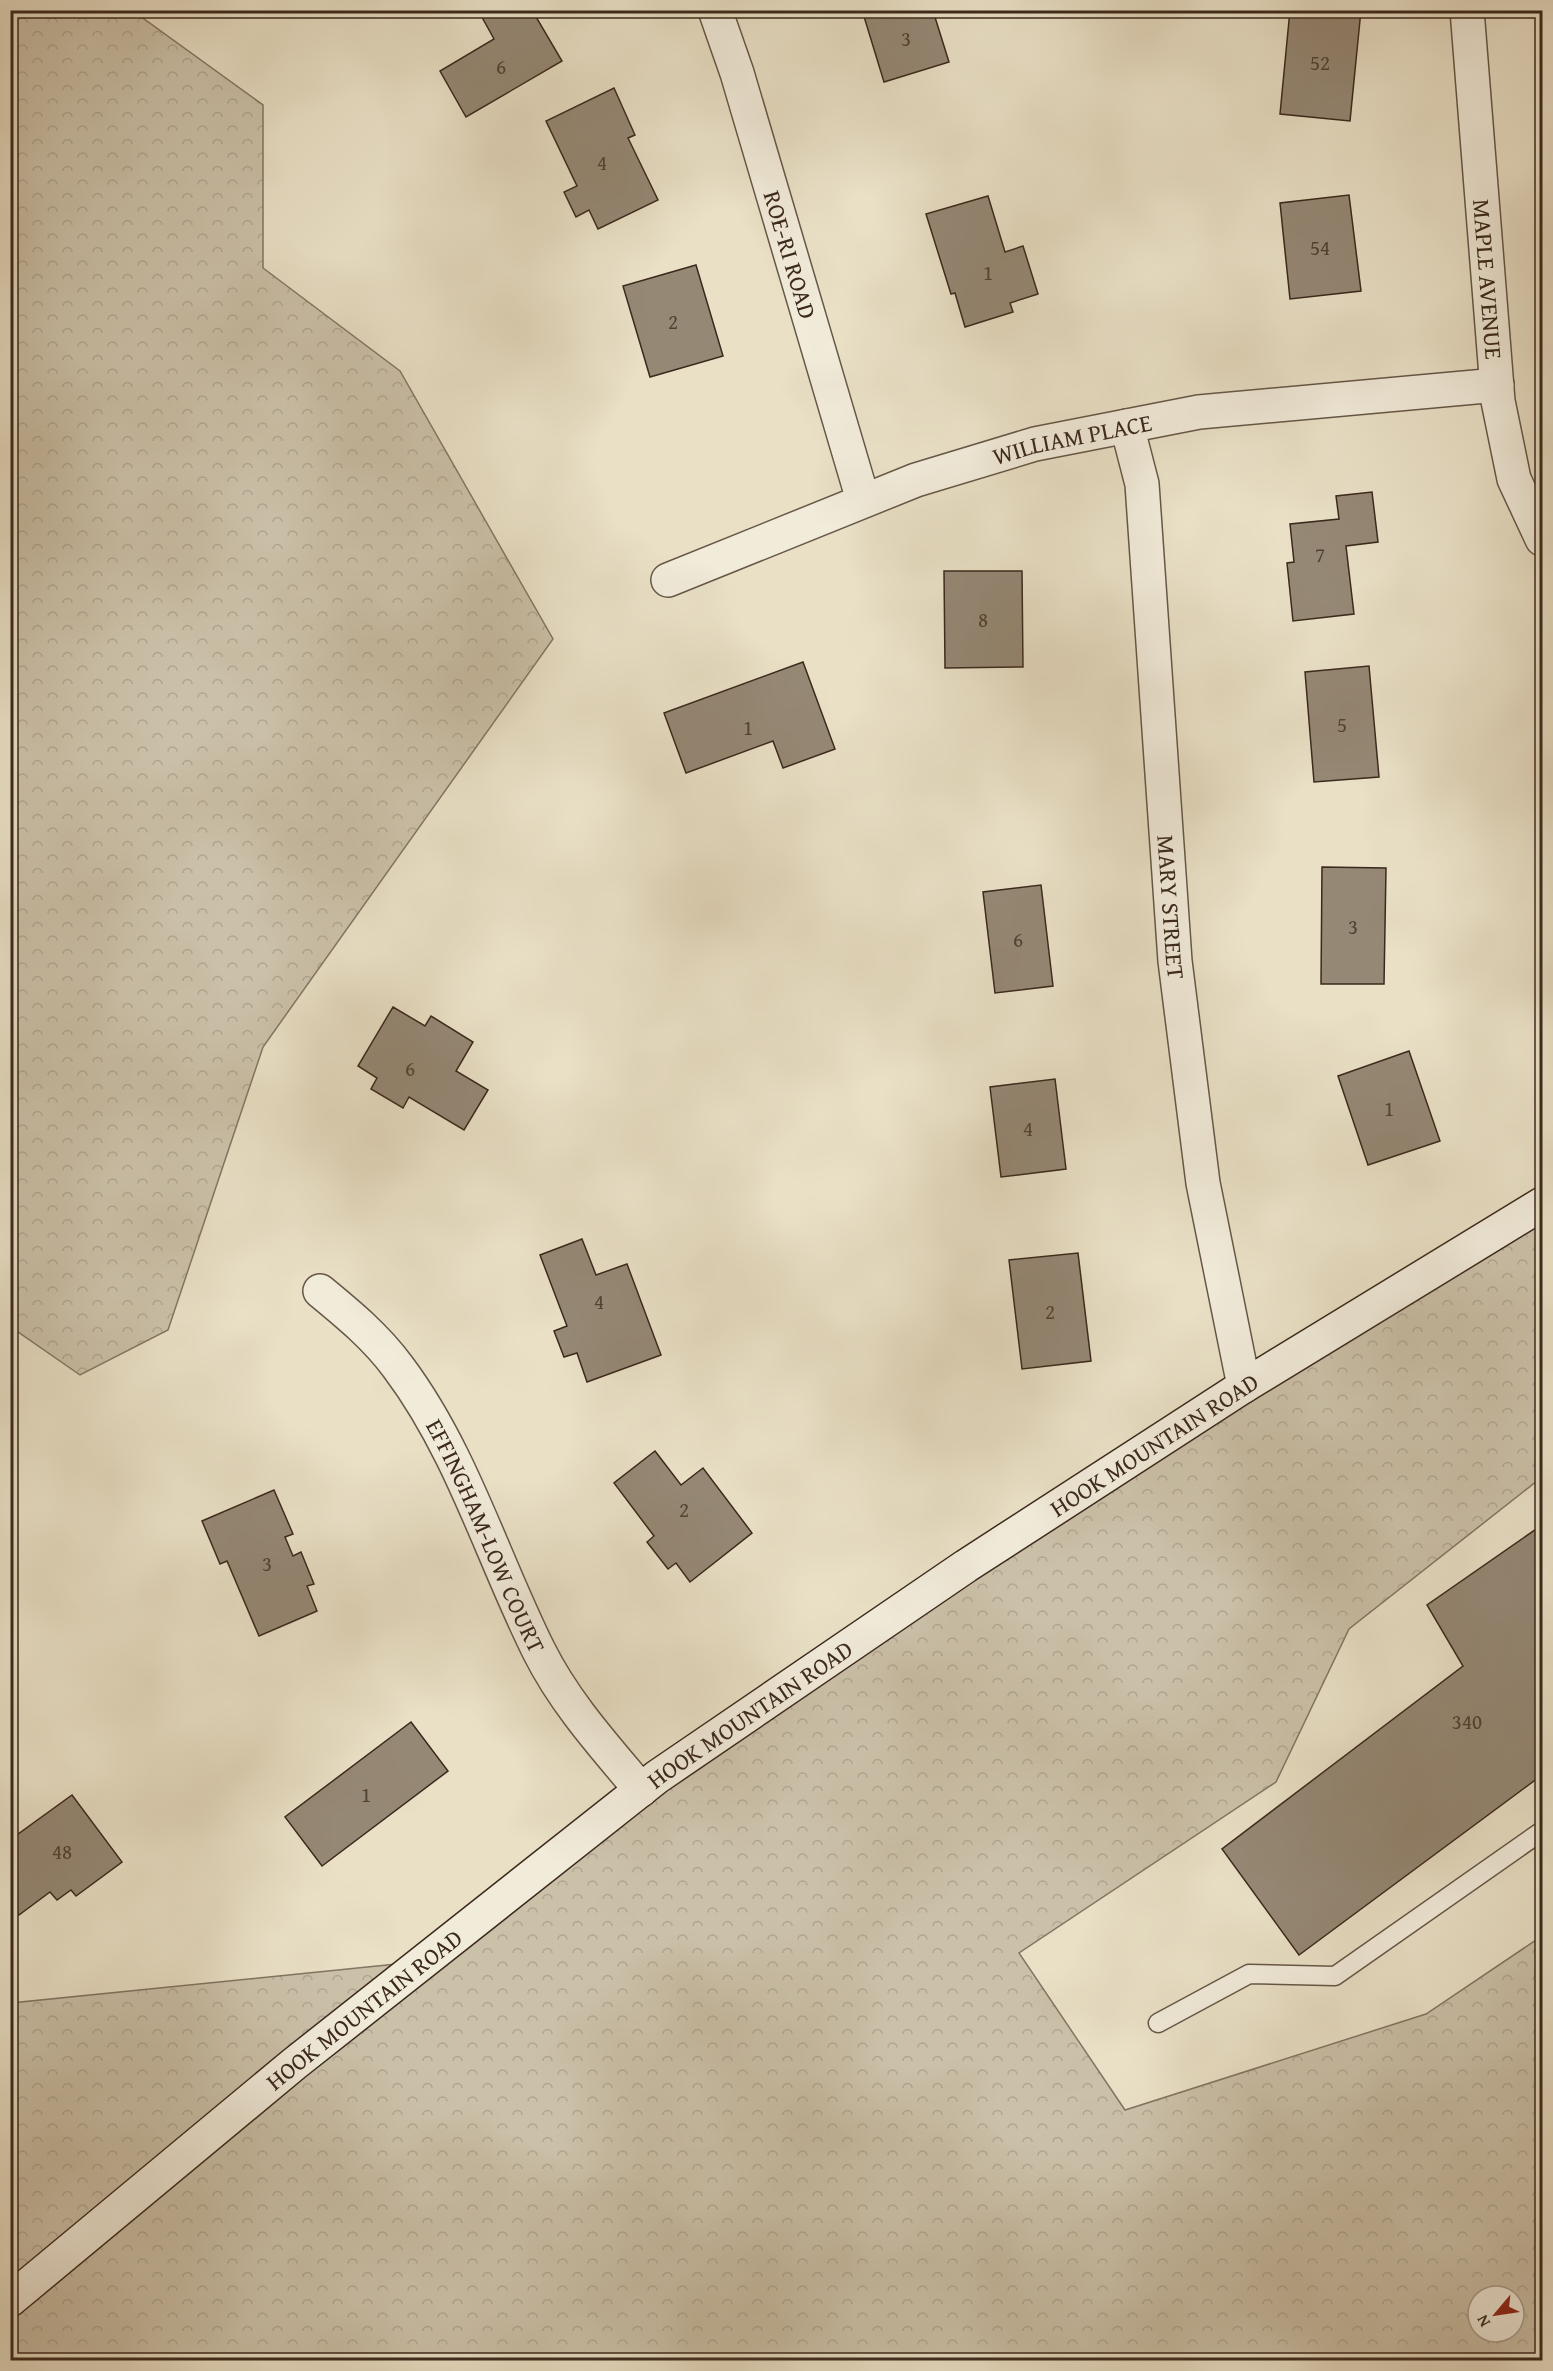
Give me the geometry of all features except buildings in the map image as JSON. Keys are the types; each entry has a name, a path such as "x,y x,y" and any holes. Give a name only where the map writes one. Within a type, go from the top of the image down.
{"street":[{"name":"ROE-RI ROAD","path":"715,10 740,84 863,500"},
{"name":"MAPLE AVENUE","path":"1467,10 1498,401 1514,479 1542,540"},
{"name":"WILLIAM PLACE","path":"668,580 916,480 1035,444 1199,412 1497,386"},
{"name":"MARY STREET","path":"1127,426 1142,484 1174,961 1203,1183 1244,1386"},
{"name":"HOOK MOUNTAIN ROAD","path":"10,2300 294,2064 641,1790 966,1566 1244,1386 1542,1204"},
{"name":"EFFINGHAM-LOW COURT","path":"320,1291 363,1326 398,1367 442,1435 540,1653 580,1718 641,1790"}],"lane":[{"path":"1158,2023 1249,1974 1335,1976 1542,1831"}],"green space":[{"path":"11,10 133,11 263,105 263,268 400,371 553,639 263,1047 168,1330 80,1375 11,1327"},
{"path":"1542,1200 1542,1477 1349,1629 1276,1782 1019,1953 1125,2110 1426,2014 1542,1936 1542,2360 11,2360 11,2003 446,1959 944,1573"}]}
